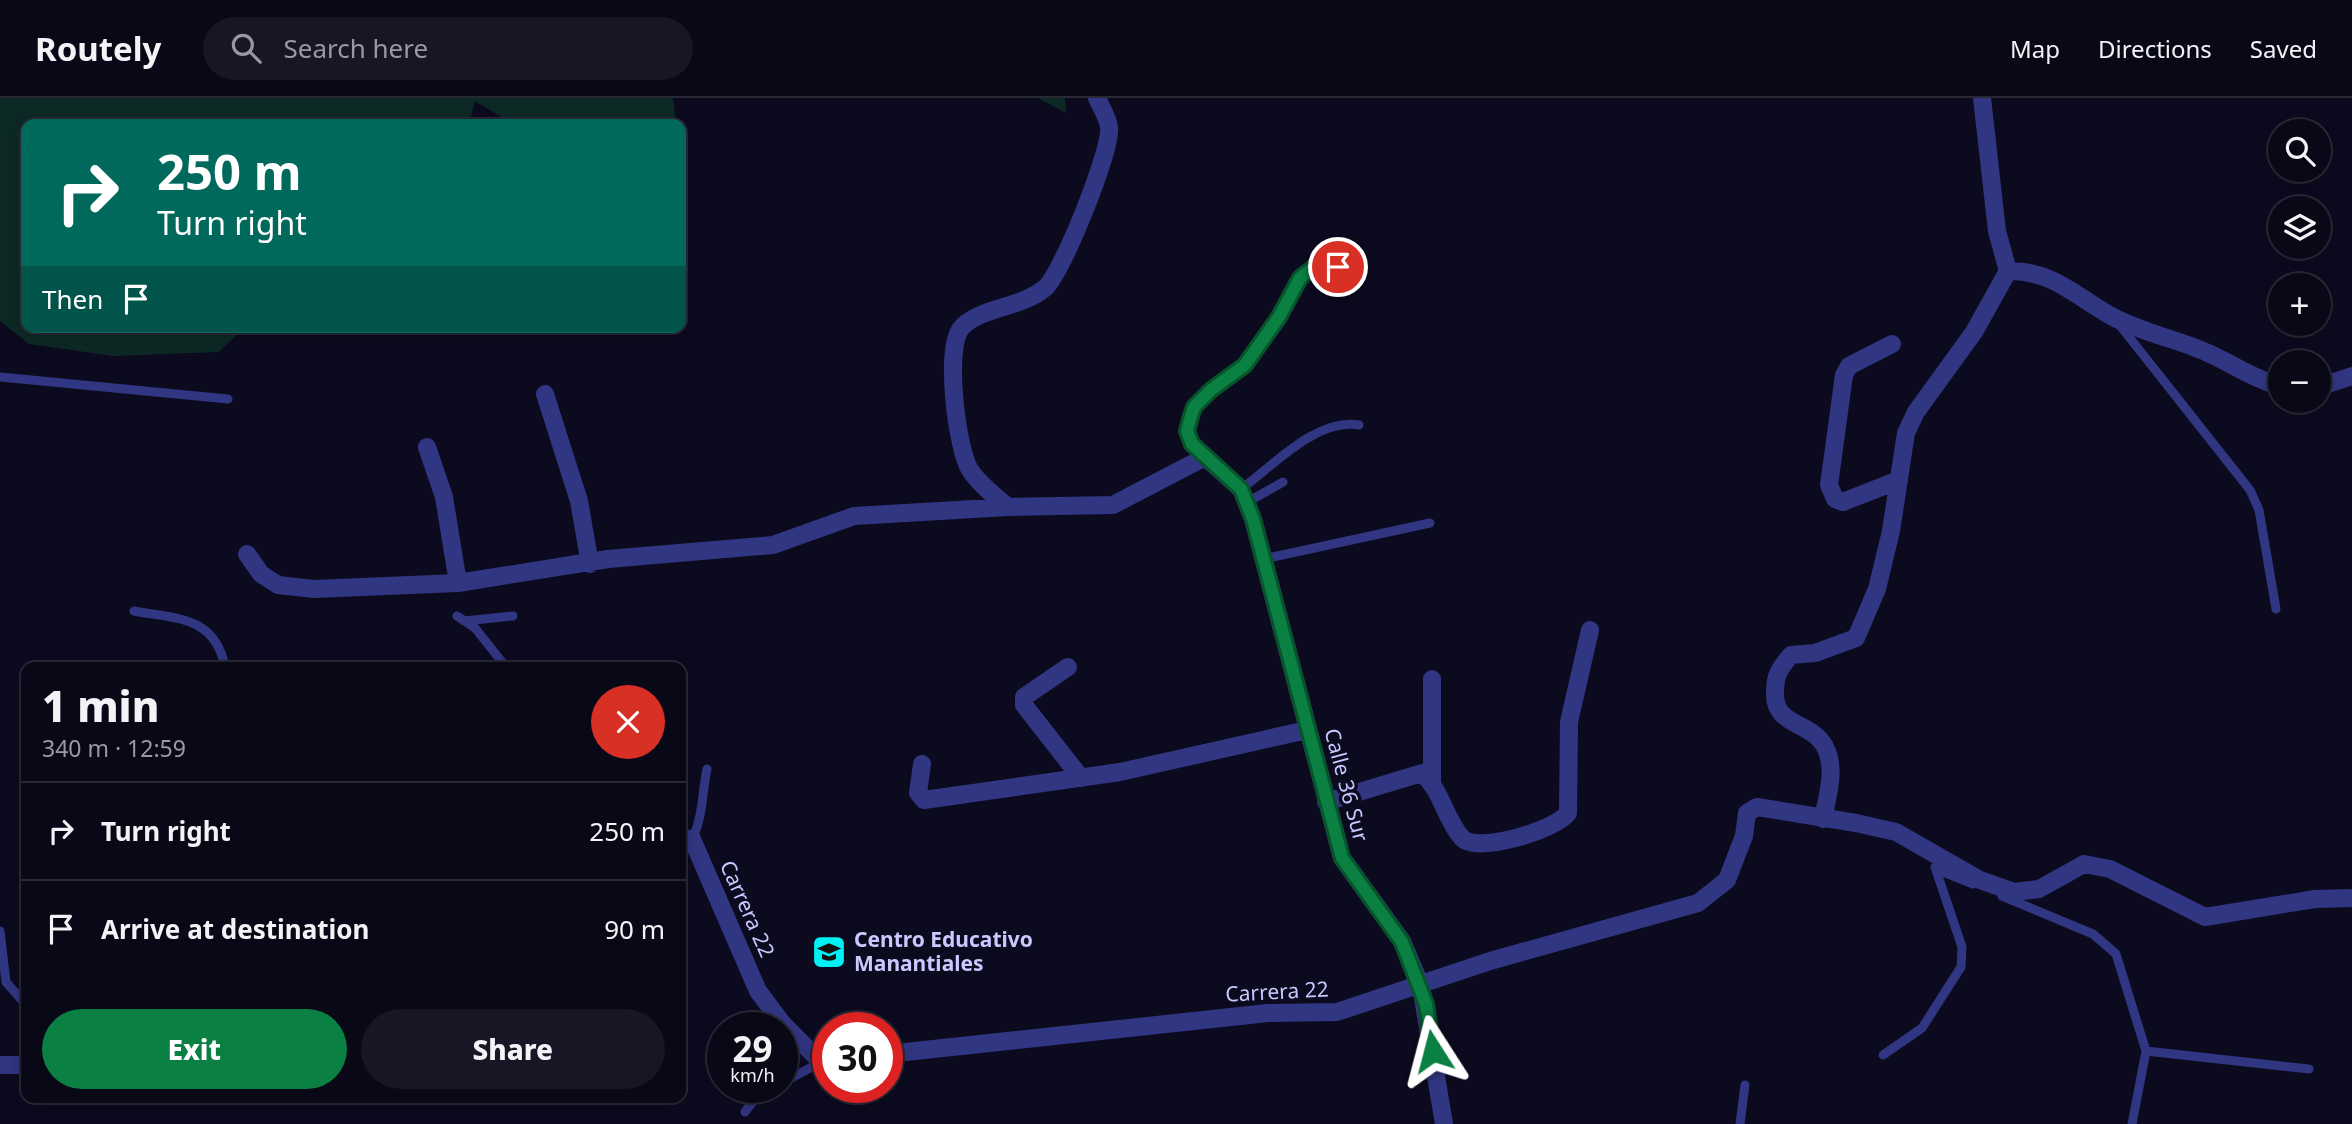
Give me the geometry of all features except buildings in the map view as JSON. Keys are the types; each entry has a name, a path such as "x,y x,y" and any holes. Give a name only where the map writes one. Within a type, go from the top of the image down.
{"street":[{"path":"1008,507 987,490 964,458 954,393 954,340 962,326 1025,300 1046,288 1060,268 1108,148 1110,125 1097,98"},
{"path":"1982,98 1997,232 2008,271 1974,332 1916,412 1906,433 1891,531 1877,589 1856,638 1815,653 1791,655 1775,673 1774,706 1785,720 1806,728 1826,748 1830,777 1823,819 1896,832 1980,880 2014,891 2039,889 2084,864 2110,869 2205,917 2315,899 2352,898"},
{"path":"2008,271 2029,271 2049,278 2112,316 2209,353 2255,379 2268,383"},
{"path":"1892,344 1849,366 1844,375 1829,485 1835,499 1843,502 1899,480"},
{"path":"2331,383 2352,376"},
{"path":"545,394 579,501 590,564"},
{"path":"427,447 444,497 458,583"},
{"path":"247,554 261,574 278,585 314,589 458,583 608,559 773,545 854,516 1008,507 1113,505 1205,457 1243,496"},
{"name":"Calle 36 Sur","path":"1243,496 1264,559 1342,858 1402,942 1421,986 1444,1124"},
{"path":"1326,802 1414,774 1422,774 1432,782 1463,838 1472,844 1534,834 1563,821 1568,813 1569,722 1590,630"},
{"path":"1068,667 1024,697 1024,705 1081,778"},
{"path":"1432,679 1432,782"},
{"path":"922,764 918,793 924,800 1121,772 1307,730"},
{"name":"Carrera 22","path":"903,1052 1254,1014 1338,1012 1490,961 1698,902 1727,880 1744,836 1747,813 1757,807 1823,819"},
{"name":"Carrera 22","path":"686,838 758,991 782,1023 812,1050"},
{"path":"0,1065 21,1065"}],"lane":[{"path":"1205,457 1192,444 1187,431 1194,407 1211,390 1245,365 1279,317 1300,278 1314,267 1338,267"},
{"path":"2112,316 2250,490 2259,510 2276,609"},
{"path":"0,377 228,398"},
{"path":"1243,496 1311,437 1335,425 1359,425"},
{"path":"1243,496 1283,482"},
{"path":"1264,559 1430,523"},
{"path":"134,611 192,622 209,632 222,653 224,662"},
{"path":"502,662 475,628 460,619 513,616"},
{"path":"686,838 700,823 700,797 707,769"},
{"path":"1883,1055 1922,1028 1961,967 1962,947 1930,852"},
{"path":"1936,869 2093,934 2116,954 2146,1051 2132,1124"},
{"path":"0,932 6,982 21,1000"},
{"path":"2146,1051 2309,1069"},
{"path":"1740,1124 1745,1086"},
{"path":"745,1112 752,1103"}],"green space":[{"path":"0,98 673,98 675,119 505,119 475,101 470,119 21,119 21,333 239,333 219,352 113,356 29,344 0,321"},
{"path":"1038,98 1065,98 1066,113"}],"place":[{"name":"Centro Educativo Manantiales","path":"829,952"}],"route":[{"path":"1338,267 1314,267 1300,278 1279,317 1245,365 1211,390 1194,407 1187,431 1192,444 1241,489 1253,519 1342,858 1402,942 1421,986 1433,1051"}]}
